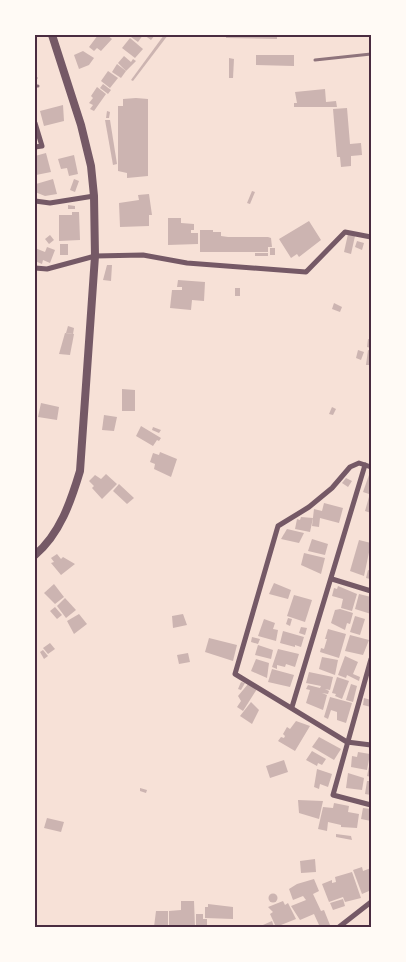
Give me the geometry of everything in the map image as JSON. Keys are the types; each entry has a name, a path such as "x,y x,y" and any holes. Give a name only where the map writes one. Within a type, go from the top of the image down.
{"street":[{"path":"35,555 44,548 55,532 70,502 80,471 95,256 94,196 91,166 81,125 52,35"},
{"path":"35,123 42,146 35,148"},
{"path":"35,201 50,203 94,196"},
{"path":"35,268 47,269 95,256 143,255 188,263 306,272 345,232 371,237"},
{"path":"371,467 359,463 350,467 332,488 309,507 278,526 235,674 347,742 371,745"},
{"path":"292,707 332,579 364,465"},
{"path":"332,579 371,591"},
{"path":"371,659 332,795 371,804"},
{"path":"339,927 371,902"}],"building":[{"path":"98,35 107,35 112,39 101,51 97,48 94,51 89,47"},
{"path":"133,35 143,35 138,42 131,37"},
{"path":"144,35 155,35 151,40"},
{"path":"164,35 168,35 133,81 131,80"},
{"path":"226,35 277,35 277,39 226,38"},
{"path":"130,38 143,49 135,58 122,48"},
{"path":"83,51 94,58 89,65 79,69 74,55"},
{"path":"256,55 294,55 294,66 256,65"},
{"path":"124,56 131,62 133,59 136,61 126,71 118,63"},
{"path":"229,58 234,59 233,78 229,78"},
{"path":"117,64 126,71 121,78 112,72"},
{"path":"108,71 118,78 110,88 101,81"},
{"path":"103,84 111,90 108,94 100,88"},
{"path":"97,87 106,94 94,111 90,109 93,105 89,103"},
{"path":"325,89 326,102 336,101 337,107 294,107 294,103 297,103 295,92"},
{"path":"123,99 148,99 148,176 127,178 127,173 118,171 118,106 123,106"},
{"path":"63,105 64,121 44,126 40,111"},
{"path":"347,108 350,144 361,143 362,155 351,156 351,166 341,167 340,157 337,157 333,109"},
{"path":"107,111 110,112 109,118 106,118"},
{"path":"105,120 110,120 117,164 113,165"},
{"path":"46,153 51,172 36,175 35,156"},
{"path":"74,155 78,174 69,176 67,168 61,169 58,159"},
{"path":"53,179 57,194 45,196 35,192 36,184"},
{"path":"74,179 79,181 75,192 70,190"},
{"path":"252,191 255,192 250,204 247,203"},
{"path":"149,194 152,215 149,215 149,226 120,227 119,203 139,200 138,195"},
{"path":"68,205 75,206 75,209 68,209"},
{"path":"72,212 79,212 80,240 59,241 59,215 72,215"},
{"path":"168,218 181,218 181,223 194,224 194,230 191,230 191,233 198,233 198,244 168,245"},
{"path":"309,221 321,240 299,257 297,254 291,258 279,239"},
{"path":"200,230 221,232 221,236 228,237 268,237 271,238 272,247 268,247 268,252 200,252"},
{"path":"348,234 355,236 351,254 344,252"},
{"path":"50,235 54,240 49,244 45,239"},
{"path":"357,241 364,243 362,250 355,247"},
{"path":"60,244 68,244 68,255 60,255"},
{"path":"47,247 55,250 50,263 43,260 42,264 35,261 35,248 45,252"},
{"path":"270,248 275,248 275,255 270,255"},
{"path":"255,253 268,253 268,256 255,256"},
{"path":"107,265 112,265 111,281 103,280"},
{"path":"178,280 205,282 204,301 192,300 191,310 170,308 172,290 182,290 182,287 177,287"},
{"path":"235,288 240,288 240,296 235,296"},
{"path":"334,303 342,307 340,312 332,309"},
{"path":"68,326 74,328 73,334 66,333"},
{"path":"65,333 74,334 70,355 59,354"},
{"path":"368,339 371,340 371,348 367,347"},
{"path":"358,350 364,352 361,360 356,358"},
{"path":"368,350 371,351 369,365 366,365"},
{"path":"122,389 135,390 135,411 122,411"},
{"path":"41,403 59,407 57,420 38,417"},
{"path":"332,407 336,409 333,415 329,414"},
{"path":"104,415 117,417 114,431 102,430"},
{"path":"141,426 161,438 159,441 157,440 153,446 136,436"},
{"path":"153,427 161,430 159,433 152,430"},
{"path":"160,452 177,459 171,477 154,469 155,464 150,462 153,453 159,455"},
{"path":"106,474 117,484 102,499 92,488 94,486 89,481 95,475 101,479"},
{"path":"369,475 371,476 371,493 369,494 363,492"},
{"path":"346,478 352,481 348,487 342,483"},
{"path":"119,484 134,498 127,504 113,491"},
{"path":"369,497 371,498 371,513 365,511"},
{"path":"324,503 343,508 339,523 320,518 319,527 312,526 314,509 322,511"},
{"path":"301,517 313,518 310,532 295,529 297,519 300,520"},
{"path":"287,529 304,533 299,543 281,539"},
{"path":"312,539 328,544 325,555 308,551"},
{"path":"359,540 371,543 364,576 350,571"},
{"path":"304,553 325,558 321,574 301,565"},
{"path":"57,554 61,559 63,557 75,564 61,575 51,563 54,562 51,558"},
{"path":"368,570 371,571 370,579 366,578"},
{"path":"274,583 291,590 288,599 269,594"},
{"path":"54,584 64,597 55,604 44,593"},
{"path":"338,586 357,594 352,611 341,608 343,599 332,596 334,588 337,589"},
{"path":"359,594 371,597 371,614 355,609"},
{"path":"294,595 312,600 305,622 287,616"},
{"path":"65,598 76,610 66,618 57,606"},
{"path":"55,607 62,615 57,619 50,611"},
{"path":"340,609 353,613 350,624 347,623 345,630 331,623 335,610"},
{"path":"79,614 87,624 74,634 67,621"},
{"path":"183,614 187,625 173,628 172,616"},
{"path":"355,616 365,619 360,635 350,632"},
{"path":"288,618 292,619 290,626 286,624"},
{"path":"264,619 275,623 273,629 278,630 276,641 258,636"},
{"path":"301,627 307,628 305,635 299,633"},
{"path":"328,629 346,634 339,658 320,652 321,648 324,649"},
{"path":"283,631 304,637 301,647 280,643"},
{"path":"350,635 369,640 363,655 345,651"},
{"path":"252,637 260,639 258,644 251,642"},
{"path":"209,638 237,645 233,661 205,652"},
{"path":"50,643 55,649 48,654 43,648"},
{"path":"258,645 273,650 271,659 255,655"},
{"path":"278,649 299,654 295,667 286,664 285,667 277,665 277,669 272,667"},
{"path":"43,650 48,656 44,659 40,652"},
{"path":"188,653 190,662 179,664 177,655"},
{"path":"345,656 358,662 353,674 360,677 359,681 347,675 346,678 338,675"},
{"path":"322,657 338,660 335,675 319,669"},
{"path":"256,659 269,663 267,678 251,671"},
{"path":"272,669 294,675 290,687 268,682"},
{"path":"309,672 333,677 330,690 325,689 329,691 328,694 322,693 327,695 323,710 306,703 310,690 306,689 308,685 320,688 321,686 306,683"},
{"path":"337,677 349,681 342,699 332,693"},
{"path":"241,682 245,683 241,690 238,689"},
{"path":"248,684 257,689 243,711 237,707 241,701 238,696"},
{"path":"351,684 357,686 353,702 346,700"},
{"path":"330,697 352,703 346,723 337,720 337,712 331,710 328,719 324,717"},
{"path":"364,698 371,700 371,707 363,705"},
{"path":"251,702 259,710 252,724 240,716"},
{"path":"296,721 310,726 295,751 278,741 281,737 284,738 283,734 287,727 290,729"},
{"path":"319,737 341,749 334,760 312,747"},
{"path":"312,751 326,759 322,765 318,763 317,766 306,760"},
{"path":"358,752 370,754 367,770 351,767 352,756 357,757"},
{"path":"284,760 288,772 270,778 266,766"},
{"path":"371,762 371,777 367,776"},
{"path":"317,769 332,774 328,787 320,784 319,789 314,787"},
{"path":"348,773 364,778 362,790 346,788"},
{"path":"367,781 371,781 371,795 365,794"},
{"path":"140,788 147,790 146,793 140,791"},
{"path":"298,800 323,801 319,819 299,813"},
{"path":"334,803 349,806 348,812 359,814 357,828 341,827 341,825 328,822 327,831 318,829 323,807 333,808"},
{"path":"363,808 371,809 371,821 361,819"},
{"path":"47,818 64,822 61,832 44,828"},
{"path":"336,834 351,836 352,840 336,837"},
{"path":"315,859 316,872 301,873 300,861"},
{"path":"362,867 363,871 371,868 371,895 369,891 362,894 353,870"},
{"path":"352,872 361,898 345,902 343,897 329,902 322,884 332,880 332,883 336,882 335,877"},
{"path":"314,879 319,891 313,894 321,911 324,910 330,925 329,927 315,927 319,925 314,914 300,920 291,906 306,900 303,896 293,900 289,889 297,884"},
{"path":"273,894 277,898 273,902 269,898"},
{"path":"343,899 345,906 333,910 330,903"},
{"path":"181,901 194,901 195,927 169,927 169,911 181,910"},
{"path":"283,901 285,905 288,903 296,919 276,927 270,914 273,912 268,907"},
{"path":"208,904 233,907 233,919 205,918 205,907 208,907"},
{"path":"156,911 168,911 168,927 154,927"},
{"path":"196,914 203,914 203,919 207,919 207,927 196,927"},
{"path":"272,921 274,927 263,927 263,925"}],"railway":[{"path":"315,60 371,54"}]}
